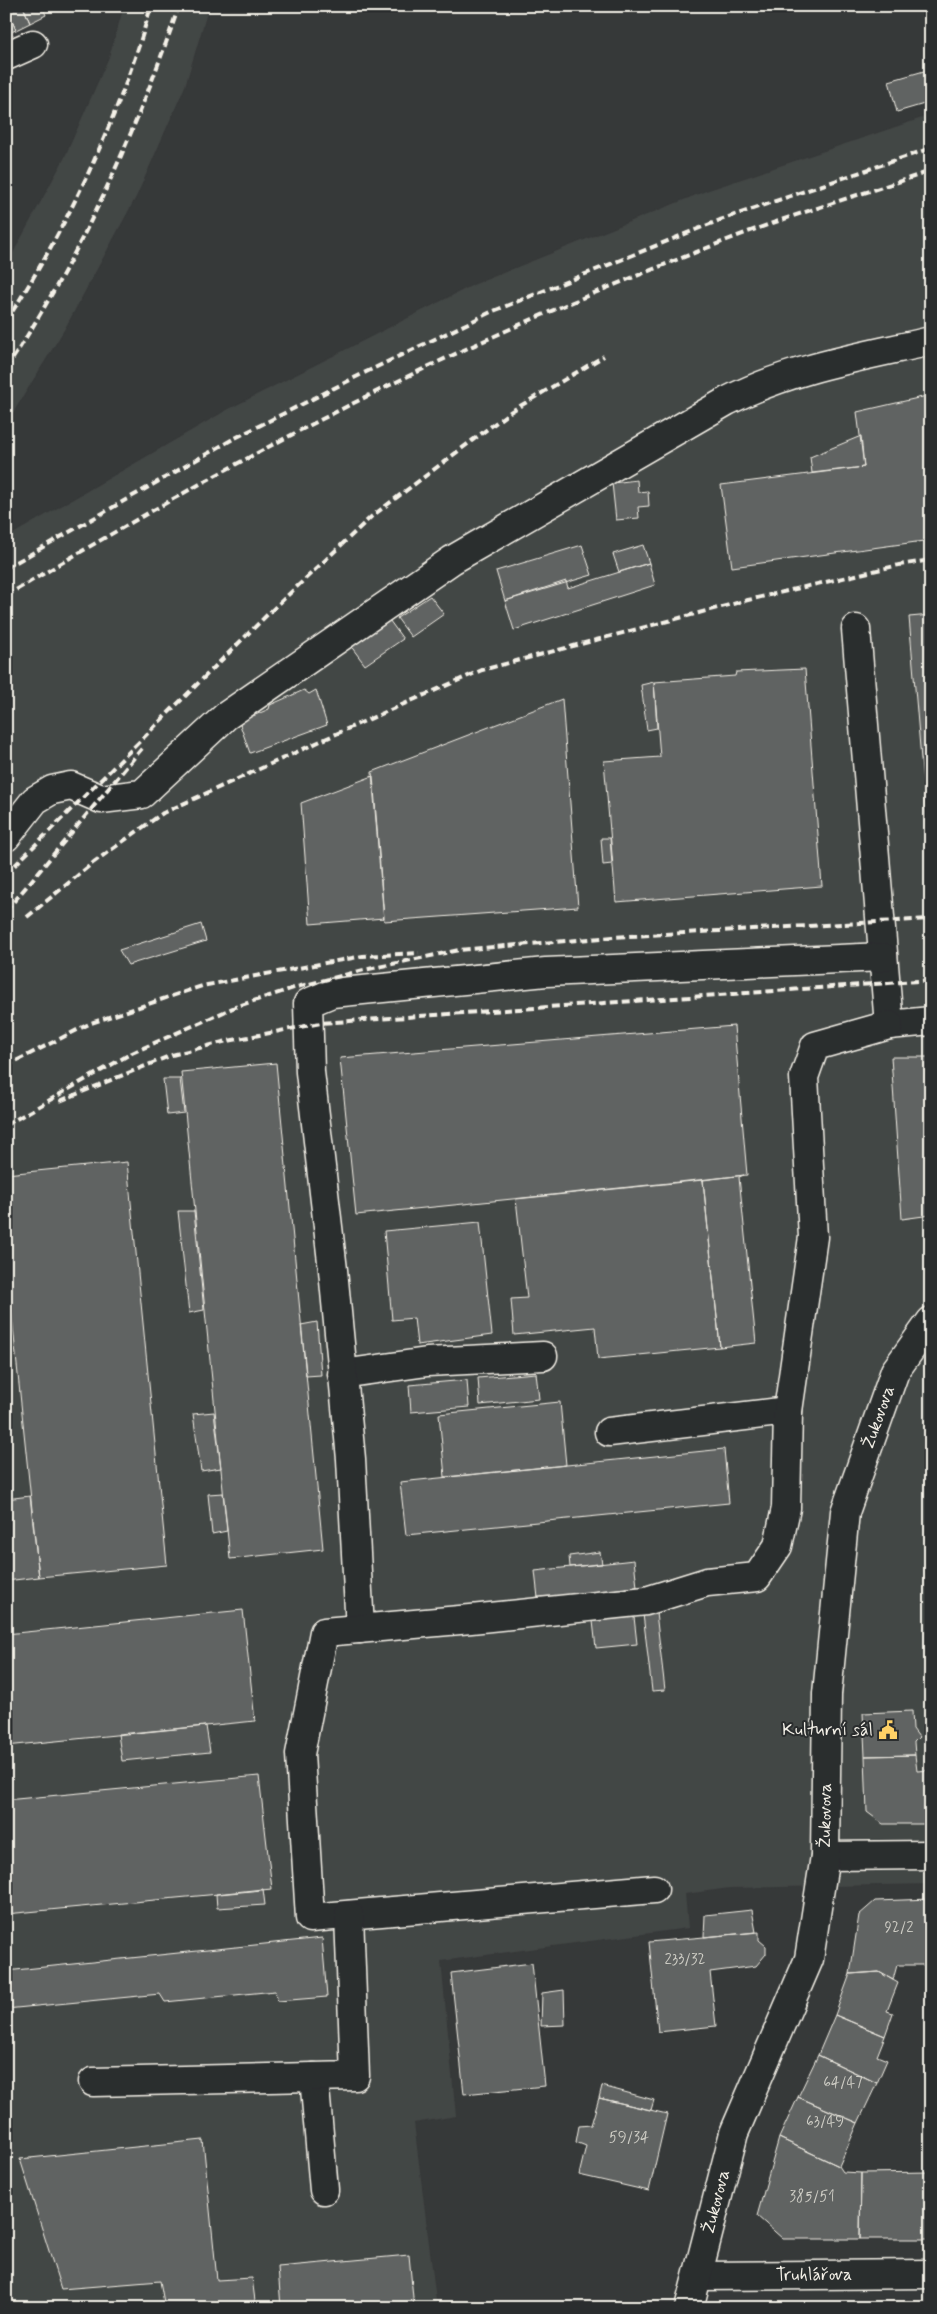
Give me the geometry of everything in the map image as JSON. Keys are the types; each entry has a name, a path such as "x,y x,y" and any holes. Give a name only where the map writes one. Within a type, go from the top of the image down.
{"street":[{"path":"6,56 33,44"},
{"path":"6,837 35,800 52,790 71,786 101,799 142,794 226,716 452,560 726,400 757,385 800,370 931,341"},
{"path":"856,629 889,1025"},
{"path":"360,1629 351,1459 333,1270 310,1072 308,1003 332,993 546,972 883,957"},
{"path":"654,1889 310,1918 300,1754 324,1632 646,1601 707,1582 757,1578 778,1546 786,1508 788,1411 813,1237 804,1077 815,1046 889,1025 931,1021"},
{"name":"Žukovova","path":"689,2308 734,2133 809,1959 824,1856 827,1694 845,1512 895,1371 931,1321"},
{"path":"342,1374 427,1362 543,1356"},
{"path":"609,1432 788,1411"},
{"path":"824,1856 931,1855"},
{"path":"93,2082 355,2076 349,1915"},
{"path":"314,2077 324,2190"},
{"name":"Truhlářova","path":"698,2276 931,2274"}],"shaded area":[{"path":"124,6 209,6 185,86 137,195 64,330 6,424 6,266 64,159 109,57"},
{"path":"931,115 931,1884 730,1888 685,1894 688,1928 441,1961 456,2116 414,2123 437,2308 6,2308 6,538 227,410 473,285 706,191"}],"building":[{"path":"6,6 23,6 30,23 16,30"},
{"path":"23,6 42,6 46,15 30,23"},
{"path":"6,8 16,30 6,34"},
{"path":"931,69 931,102 897,112 889,81"},
{"path":"931,395 931,540 732,567 721,485 864,467 857,412"},
{"path":"861,436 864,467 812,473 810,457"},
{"path":"637,480 638,492 648,491 649,506 638,507 639,518 616,520 612,483"},
{"path":"582,545 592,575 505,601 496,571"},
{"path":"643,545 649,563 619,572 613,554"},
{"path":"649,563 655,585 514,630 505,601 566,581 568,588"},
{"path":"430,596 444,614 411,637 397,618"},
{"path":"931,615 931,878 909,617"},
{"path":"387,617 403,639 365,665 350,645"},
{"path":"805,669 822,886 616,902 604,761 660,757 654,682 735,676 736,672"},
{"path":"654,682 657,728 647,730 641,685"},
{"path":"304,690 309,694 316,690 327,725 250,753 239,722 269,709 270,705"},
{"path":"562,699 578,907 384,921 372,772"},
{"path":"373,776 384,918 310,924 301,803"},
{"path":"601,838 610,838 612,864 603,865"},
{"path":"201,924 206,941 128,965 119,950"},
{"path":"734,1026 747,1175 356,1215 340,1058"},
{"path":"891,1057 931,1057 931,1215 902,1219"},
{"path":"276,1063 323,1549 230,1559 181,1072"},
{"path":"163,1079 180,1079 184,1113 167,1115"},
{"path":"127,1162 167,1565 39,1577 6,1259 6,1174"},
{"path":"744,1175 739,1177 756,1343 720,1347 703,1180"},
{"path":"703,1180 720,1347 598,1359 595,1327 514,1335 511,1299 527,1298 516,1199"},
{"path":"178,1211 194,1211 204,1310 189,1313"},
{"path":"480,1222 492,1335 417,1345 414,1318 392,1320 384,1231"},
{"path":"317,1322 321,1375 306,1376 301,1325"},
{"path":"536,1373 539,1399 480,1405 478,1378"},
{"path":"467,1380 469,1407 411,1412 409,1385"},
{"path":"560,1402 566,1465 445,1477 439,1414"},
{"path":"214,1412 221,1468 201,1471 193,1414"},
{"path":"724,1449 729,1503 406,1535 400,1482"},
{"path":"223,1493 227,1531 212,1534 208,1494"},
{"path":"30,1496 39,1577 6,1581 6,1499"},
{"path":"600,1552 602,1564 570,1567 569,1556"},
{"path":"634,1560 637,1587 538,1598 535,1571"},
{"path":"243,1610 255,1721 6,1746 6,1634"},
{"path":"656,1613 665,1690 652,1691 643,1614"},
{"path":"634,1617 637,1644 596,1648 593,1621"},
{"path":"931,1710 931,1742 927,1742 925,1711"},
{"path":"912,1711 913,1729 919,1737 914,1742 915,1755 865,1756 863,1713"},
{"path":"206,1726 210,1752 122,1761 118,1734"},
{"path":"915,1755 917,1771 931,1770 931,1824 883,1824 867,1812 865,1756"},
{"path":"259,1776 272,1889 6,1914 6,1800"},
{"path":"263,1889 265,1905 217,1908 216,1894"},
{"path":"931,1899 931,1965 897,1965 893,1980 879,1972 850,1974 859,1915 875,1901"},
{"path":"752,1910 756,1932 704,1937 705,1915"},
{"path":"759,1932 759,1940 766,1946 766,1954 756,1966 710,1972 716,2026 658,2032 649,1942"},
{"path":"322,1938 327,1997 278,2001 275,1991 165,2002 160,1994 6,2009 6,1971"},
{"path":"532,1963 545,2086 464,2094 451,1973"},
{"path":"879,1972 898,1983 887,2011 893,2013 885,2036 835,2015 850,1974"},
{"path":"564,1990 565,2025 541,2026 542,1993"},
{"path":"835,2015 885,2036 877,2056 887,2060 877,2083 818,2055"},
{"path":"818,2055 877,2083 858,2123 798,2097"},
{"path":"602,2086 654,2100 651,2110 599,2098"},
{"path":"798,2097 858,2123 839,2166 779,2138"},
{"path":"599,2098 667,2114 649,2191 579,2175 586,2146 576,2142 579,2126 591,2125"},
{"path":"779,2138 839,2166 843,2172 861,2173 860,2239 783,2239 757,2216"},
{"path":"203,2140 217,2280 252,2278 256,2308 165,2308 160,2281 61,2289 20,2159"},
{"path":"931,2172 931,2239 860,2239 861,2173"},
{"path":"409,2255 414,2308 281,2308 278,2267"}],"railway":[{"path":"6,321 50,248 90,169 124,87 151,6"},
{"path":"6,369 59,282 104,193 144,102 179,6"},
{"path":"6,568 233,439 491,312 720,220 931,148"},
{"path":"6,596 187,491 310,425 373,393 499,334 727,240 931,171"},
{"path":"6,874 269,613 371,517 510,412 604,356"},
{"path":"27,917 94,862 163,813 482,670 748,600 899,565 931,560"},
{"path":"6,911 144,746"},
{"path":"6,1125 132,1053 235,1007 297,987 364,970 459,950 613,937 931,919"},
{"path":"6,1066 91,1023 202,986 363,956 419,953"},
{"path":"60,1101 172,1055 223,1042 321,1023 931,980"}],"place":[{"name":"Kulturní sál","path":"888,1730"}]}
